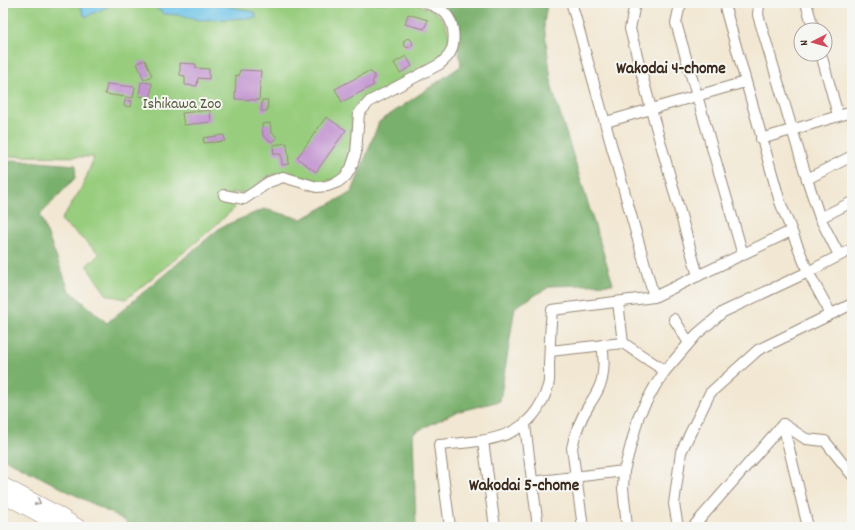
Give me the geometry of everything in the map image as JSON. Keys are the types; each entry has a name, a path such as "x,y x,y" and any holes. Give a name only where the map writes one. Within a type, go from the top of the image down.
{"main road":[{"path":"3,484 37,501 80,527"},
{"path":"3,496 61,527"}],"street":[{"path":"224,196 244,199 268,182 283,177 316,186 327,186 338,182 346,176 351,168 356,153 359,113 370,101 440,64 453,48 454,37 450,19 445,13 427,3"},
{"path":"573,3 572,5 654,297"},
{"path":"634,3 630,29 651,110 698,276"},
{"path":"682,3 676,23 743,255"},
{"path":"727,3 726,11 780,202 808,272 831,314"},
{"path":"760,3 758,15 807,179 820,218 839,255"},
{"path":"806,3 812,22"},
{"path":"823,62 838,115"},
{"path":"606,122 745,82"},
{"path":"761,139 852,112"},
{"path":"807,179 852,156"},
{"path":"820,218 852,202"},
{"path":"450,527 439,445 483,441 507,434 525,425 541,403 548,386 552,310 654,297 791,231"},
{"path":"627,527 623,488 624,471 639,415 664,371 697,334 723,312 808,272 852,249"},
{"path":"618,302 623,342"},
{"path":"678,527 674,504 681,452 710,393 758,350 852,304"},
{"path":"674,318 689,343"},
{"path":"550,351 623,342 664,371"},
{"path":"583,527 572,448 578,425 595,397 602,380 602,345"},
{"path":"783,424 806,439 825,441 852,475"},
{"path":"693,527 783,424"},
{"path":"783,424 808,527"},
{"path":"525,425 538,527"},
{"path":"483,441 495,527"},
{"path":"532,482 624,471"}],"green space":[{"name":"Ishikawa Zoo","path":"3,3 414,3 426,7 440,16 446,26 450,42 446,51 435,62 357,109 352,130 349,164 336,179 322,182 285,172 267,177 247,193 231,193 235,208 194,244 126,299 107,295 87,265 100,254 61,220 83,186 94,157 11,156 3,164"},
{"path":"442,3 547,3 544,24 552,88 613,284 551,286 515,307 500,401 456,412 413,433 416,527 131,527 124,520 3,458 3,166 12,160 76,165 75,178 40,215 69,290 107,323 221,227 264,209 302,219 352,192 379,122 461,66 455,19"}],"water":[{"path":"79,3 116,3 85,17"},
{"path":"150,3 223,5 255,12 256,18 199,20 181,15 164,14"}],"building":[{"path":"408,14 428,20 424,29 405,24"},
{"path":"408,38 413,43 408,48 403,43"},
{"path":"406,56 412,66 400,73 394,63"},
{"path":"145,60 152,76 144,80 137,63"},
{"path":"180,63 196,64 196,68 209,69 209,79 198,78 197,86 185,85 185,76 180,75"},
{"path":"240,70 261,71 259,100 235,99 236,75 239,76"},
{"path":"367,72 371,72 374,75 372,82 374,85 342,102 335,89"},
{"path":"141,82 152,83 151,98 139,96"},
{"path":"107,84 135,87 133,98 105,94"},
{"path":"125,100 132,101 131,107 124,106"},
{"path":"262,100 268,100 267,111 261,111"},
{"path":"210,110 211,122 184,125 182,113"},
{"path":"326,117 346,130 316,172 297,158"},
{"path":"270,123 271,132 277,137 272,142 263,136 262,124"},
{"path":"224,135 225,141 204,143 203,138"},
{"path":"287,143 289,164 282,165 281,154 274,154 273,145"}],"waterway":[{"path":"3,523 15,527"}],"district":[{"name":"Wakodai 4-chome","path":"671,70"},
{"name":"Wakodai 5-chome","path":"524,487"}]}
